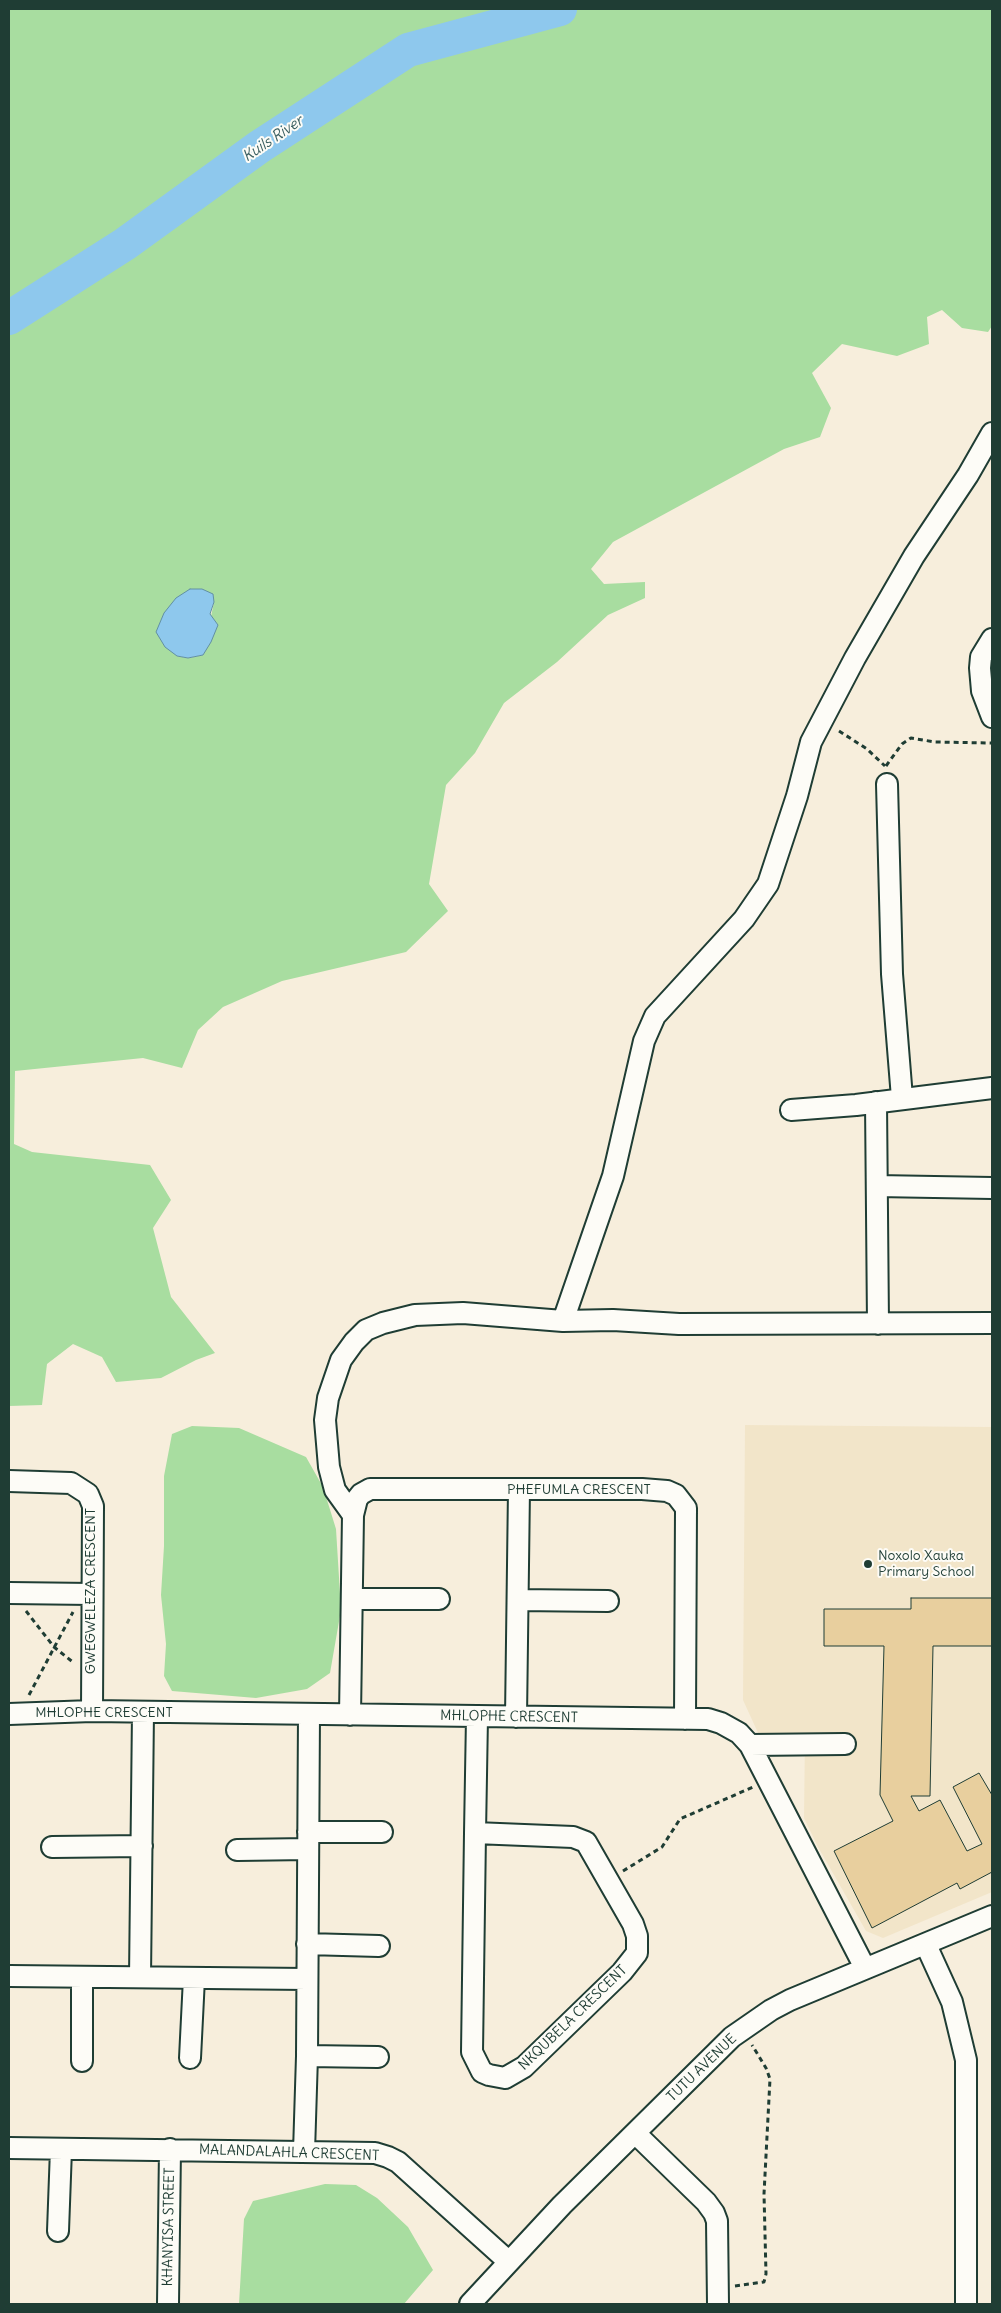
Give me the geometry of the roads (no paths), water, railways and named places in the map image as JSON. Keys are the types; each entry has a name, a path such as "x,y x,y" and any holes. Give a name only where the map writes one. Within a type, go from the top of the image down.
{"street":[{"path":"563,1321 613,1176 644,1041 655,1016 744,919 768,884 797,796 811,742 914,556 968,475 992,433"},
{"path":"992,640 981,657 980,668 982,691 992,717"},
{"path":"886,775 892,974 902,1098"},
{"path":"792,1110 992,1088"},
{"path":"876,1102 878,1324"},
{"path":"877,1186 992,1188"},
{"path":"353,1515 336,1490 329,1467 325,1420 331,1384 342,1360 366,1330 415,1315 463,1313 563,1321 708,1324 992,1323"},
{"name":"GWEGWELEZA CRESCENT","path":"9,1481 72,1483 88,1494 93,1506 87,1593 92,1711"},
{"name":"PHEFUMLA CRESCENT","path":"350,1715 353,1515 357,1499 361,1494 370,1489 520,1489 667,1491 676,1495 683,1502 688,1515 685,1719"},
{"path":"516,1717 520,1489"},
{"path":"10,1593 87,1593"},
{"path":"353,1599 439,1599"},
{"path":"518,1600 608,1601"},
{"name":"MHLOPHE CRESCENT","path":"14,1714 92,1711 708,1719 721,1723 738,1733 750,1745 865,1968"},
{"path":"140,1977 143,1712"},
{"path":"304,2152 308,1979 309,1714"},
{"name":"NKQUBELA CRESCENT","path":"475,1833 580,1839 591,1848 633,1924 637,1936 637,1953 633,1960 524,2067 505,2078 490,2076 482,2072 472,2052 476,1717"},
{"path":"750,1745 845,1744"},
{"path":"237,1850 382,1832"},
{"path":"52,1847 142,1846"},
{"name":"TUTU AVENUE","path":"470,2304 508,2261 715,2052 751,2023 790,2000 992,1916"},
{"path":"308,1944 379,1946"},
{"path":"926,1945 952,2002 966,2060 966,2304"},
{"path":"9,1976 308,1979"},
{"path":"82,1977 82,2061"},
{"path":"190,2058 194,1978"},
{"path":"307,2056 378,2057"},
{"path":"635,2133 706,2202 714,2213 717,2221 718,2296"},
{"name":"MALANDALAHLA CRESCENT","path":"9,2148 375,2153 398,2162 508,2261"},
{"path":"58,2231 61,2149"},
{"name":"KHANYISA STREET","path":"168,2304 170,2149"}],"water":[{"path":"190,589 202,589 213,594 214,602 210,614 218,625 203,655 188,658 177,656 165,647 156,632 164,613 176,598"}],"waterway":[{"name":"Kuils River","path":"9,318 125,244 259,147 408,50 560,9"}],"place":[{"name":"Noxolo Xauka Primary School","path":"868,1564"}]}
